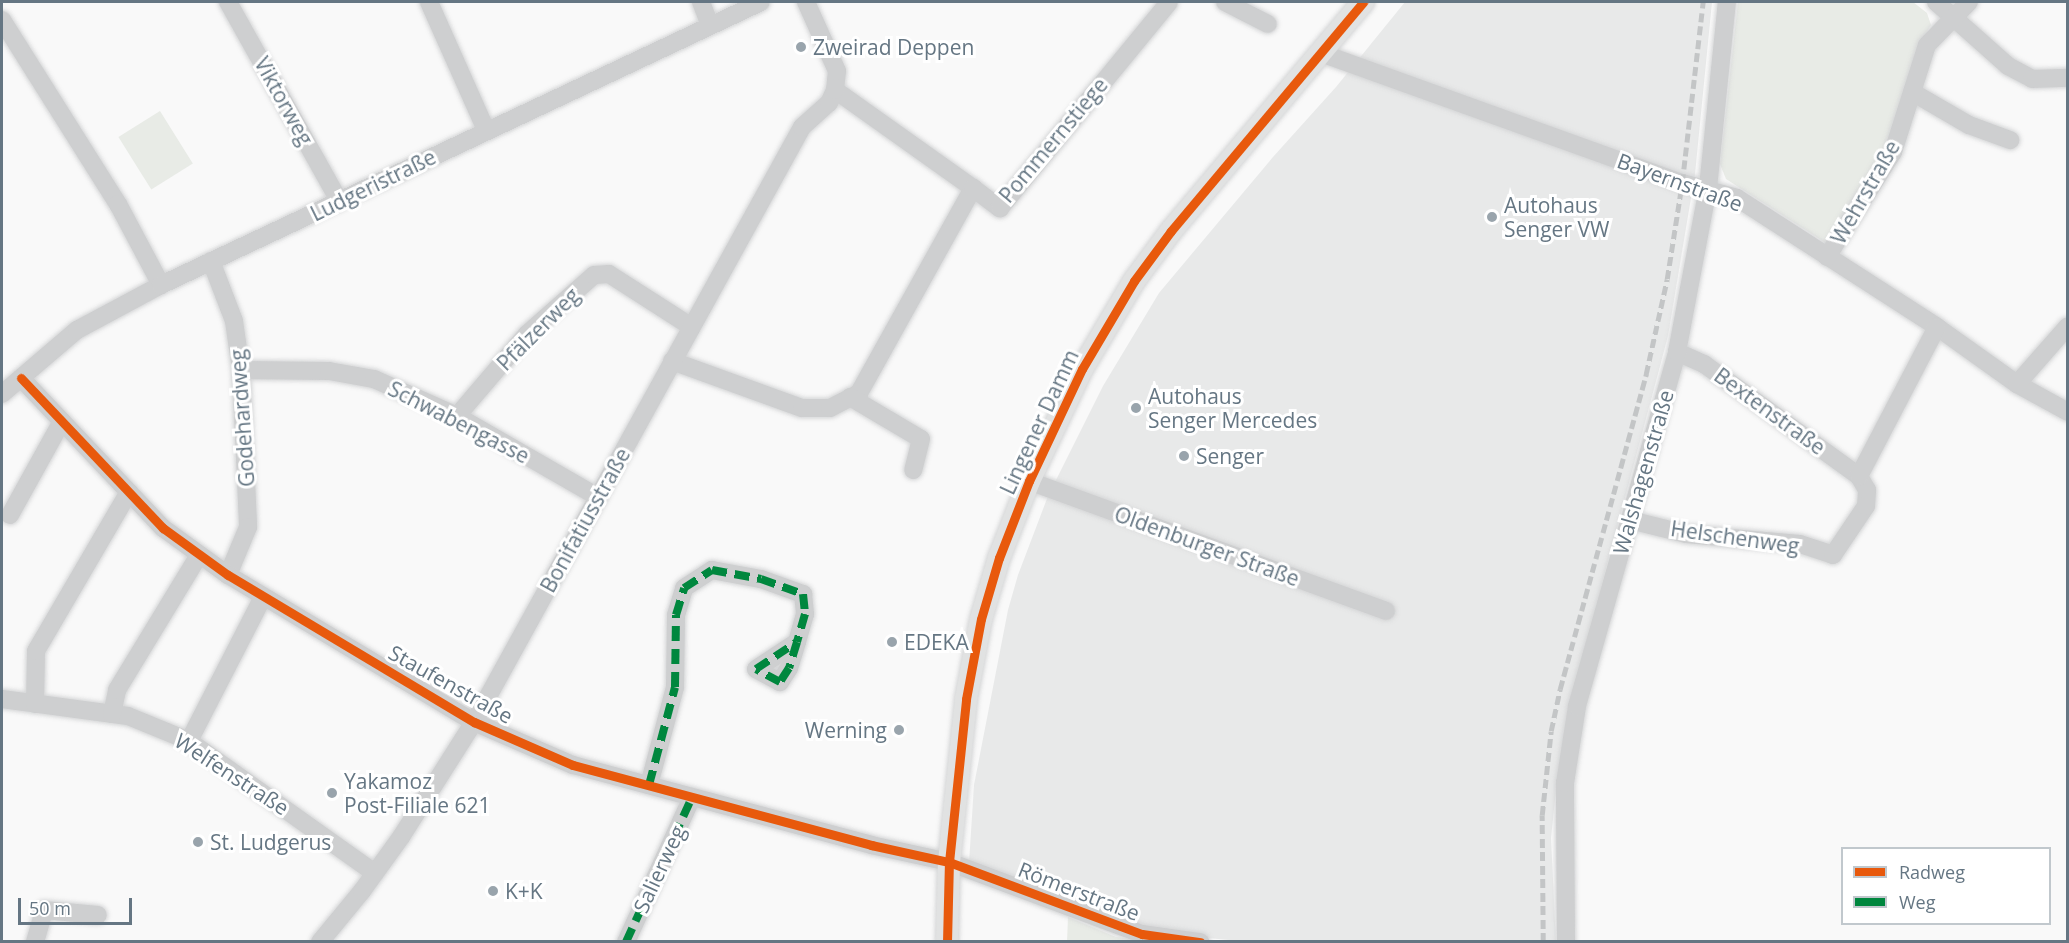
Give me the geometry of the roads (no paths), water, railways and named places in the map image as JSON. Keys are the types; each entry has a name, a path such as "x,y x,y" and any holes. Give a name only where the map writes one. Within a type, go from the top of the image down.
{"main road":[{"name":"Lingener Damm","path":"947,942 949,862 965,709 981,619 999,558 1029,481 1082,369 1134,281 1171,231 1322,53 1362,2"}],"street":[{"name":"Viktorweg","path":"228,2 339,201"},
{"path":"429,2 486,130"},
{"path":"701,2 710,26"},
{"name":"Ludgeristraße","path":"2,394 77,330 161,285 760,2"},
{"path":"806,2 837,71 835,90 973,189"},
{"name":"Pommernstiege","path":"672,361 802,408 830,408 859,393 973,189 1000,208 1169,2"},
{"path":"1226,2 1268,24"},
{"name":"Walshagenstraße","path":"1566,942 1565,783 1577,706 1677,352 1708,188 1726,2"},
{"path":"1936,2 2008,66 2032,79 2067,78"},
{"name":"Wehrstraße","path":"1827,256 1893,152 1927,45 1970,2"},
{"path":"2,20 118,204 161,285"},
{"name":"Bayernstraße","path":"1322,53 1682,183 1708,188 1737,198 1937,327 2017,384 2067,412"},
{"name":"Bonifatiusstraße","path":"320,942 375,873 416,815 474,722 802,128 829,103 835,90"},
{"path":"1912,92 1969,125 2010,140"},
{"name":"Godehardweg","path":"211,261 234,321 241,370 248,527 228,575"},
{"name":"Pfälzerweg","path":"457,416 527,334 561,301 594,275 609,274 692,327"},
{"path":"2017,384 2067,326"},
{"path":"1859,476 1937,327"},
{"name":"Bextenstraße","path":"1677,352 1704,364 1859,476"},
{"name":"Schwabengasse","path":"241,370 328,371 374,379 457,416 598,497"},
{"name":"Staufenstraße","path":"21,378 163,528 263,597 474,722 573,765 871,845 949,862"},
{"path":"850,398 921,439 913,470"},
{"path":"10,515 62,420"},
{"name":"Helschenweg","path":"1630,520 1686,534 1800,544 1833,555 1866,506 1867,490 1859,476"},
{"name":"Oldenburger Straße","path":"1029,481 1386,611"},
{"path":"34,704 36,651 129,492"},
{"path":"112,714 117,690 200,555"},
{"path":"649,785 675,687 676,615 684,588 712,570 761,579 803,594 805,614 797,642"},
{"path":"189,741 263,597"},
{"name":"Welfenstraße","path":"2,699 128,716 189,741 375,873"},
{"name":"Salierweg","path":"626,942 692,797"},
{"name":"Römerstraße","path":"949,862 1142,934 1200,942"},
{"path":"35,942 45,910 98,915"}],"railway":[{"path":"1543,942 1542,815 1551,731 1560,689 1646,374 1667,279 1682,183 1703,2"}],"place":[{"name":"Zweirad Deppen","path":"801,47"},
{"name":"Autohaus Senger VW","path":"1492,217"},
{"name":"Autohaus Senger Mercedes","path":"1136,408"},
{"name":"Senger","path":"1184,456"},
{"name":"EDEKA","path":"892,642"},
{"name":"Werning","path":"899,730"},
{"name":"Yakamoz Post-Filiale 621","path":"332,793"},
{"name":"St. Ludgerus","path":"198,842"},
{"name":"K+K","path":"493,891"}]}
